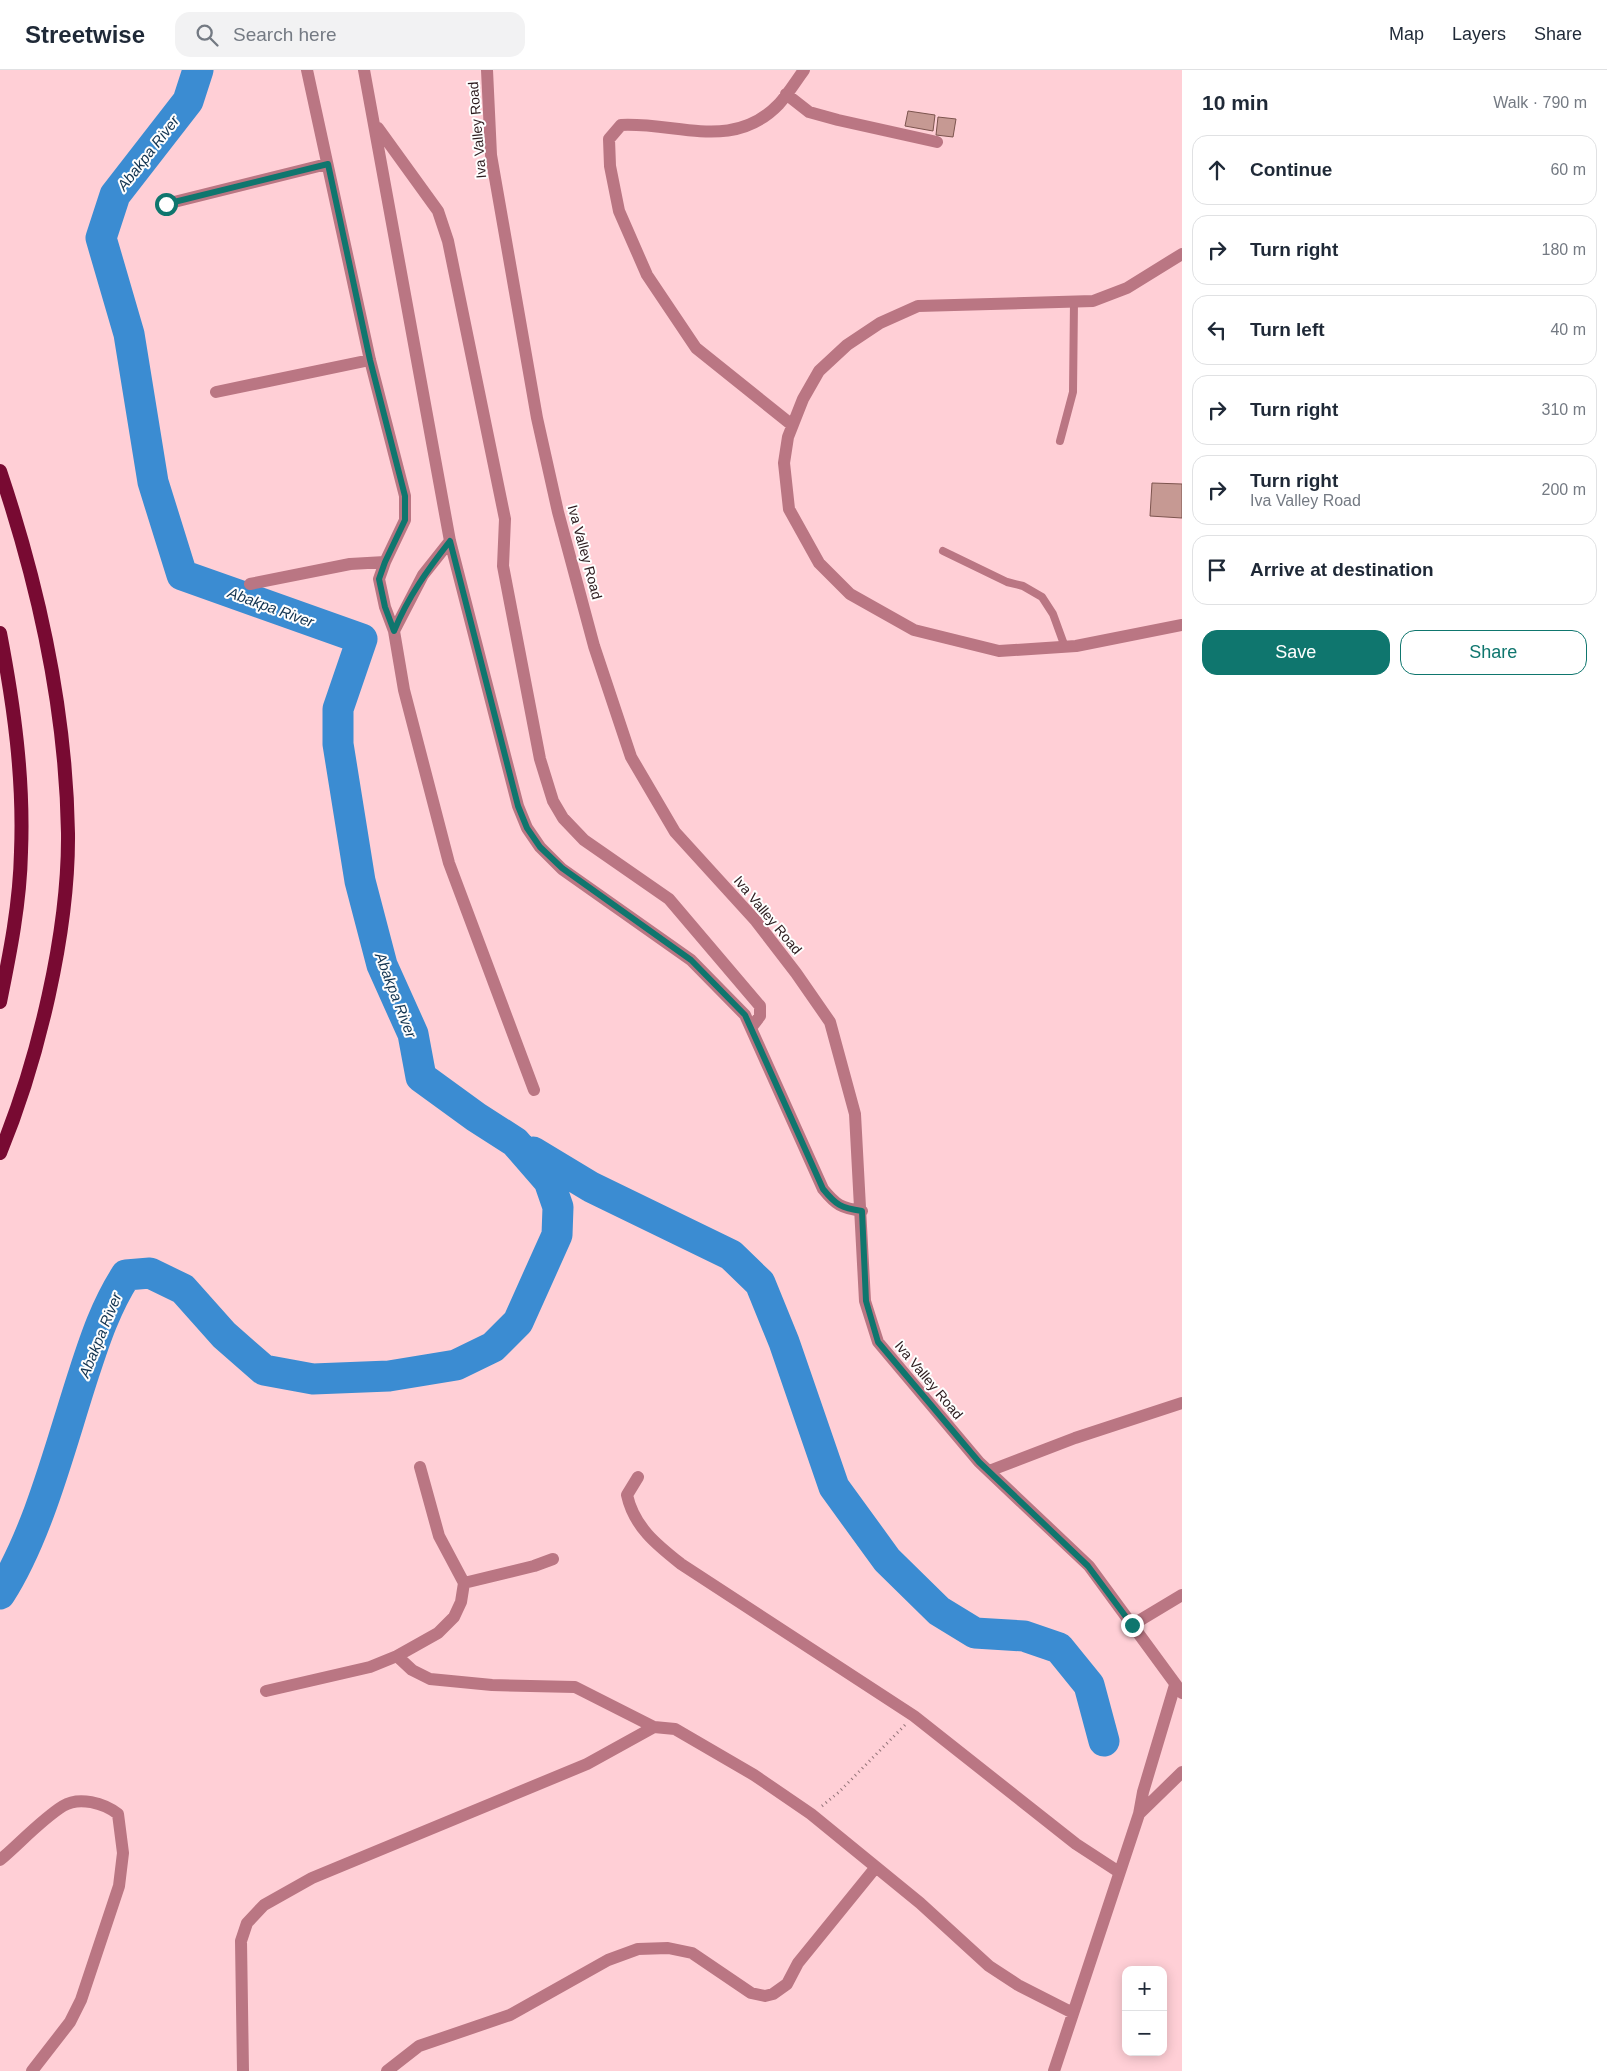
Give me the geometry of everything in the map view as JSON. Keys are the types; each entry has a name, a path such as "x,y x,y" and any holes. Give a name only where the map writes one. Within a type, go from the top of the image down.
{"highway":[{"path":"0,471 39,600 64,761 68,834 64,904 52,974 34,1049 10,1128 0,1152"},
{"path":"0,633 13,697 21,772 21,844 14,930 0,1002"}],"street":[{"path":"307,70 370,360 405,496 405,520 379,579 385,607 394,631 404,690 449,863 534,1090"},
{"path":"364,70 450,541 518,806 527,828 540,847 562,868 691,960 745,1015 823,1189 834,1203 847,1209 862,1211"},
{"name":"Iva Valley Road","path":"487,70 491,155 537,418 558,512 594,646 631,757 675,832 756,921 796,973 830,1022 855,1114 866,1301 878,1342 989,1472 1088,1566 1178,1689"},
{"path":"792,426 696,348 647,275 619,211 610,166 609,139 622,126 638,125 705,132 734,132 756,122 779,104 804,70"},
{"path":"786,94 809,112 937,142"},
{"path":"375,124 438,211 448,241 505,519 503,566 540,760 553,801 563,818 584,840 669,899 683,914 760,1006 760,1016 751,1028"},
{"path":"166,204 328,164"},
{"path":"1182,254 1127,288 1093,301 918,306 880,323 847,345 819,371 803,399 792,426 788,437 784,463 789,509 819,564 850,594 914,630 999,650 1065,647 1182,625"},
{"path":"216,392 370,360"},
{"path":"394,631 401,614 423,575 450,541"},
{"path":"250,584 350,564 385,562"},
{"path":"989,1472 1076,1438 1182,1403"},
{"path":"266,1691 370,1666 397,1656 438,1633 454,1617 461,1602 464,1583 439,1536 420,1467"},
{"path":"638,1477 627,1495 632,1512 646,1533 660,1547 681,1564 914,1716 1076,1844 1119,1872"},
{"path":"464,1583 534,1566 553,1559"},
{"path":"1132,1625 1182,1594"},
{"path":"397,1656 412,1670 430,1679 492,1685 575,1687 654,1728 674,1729 754,1775 811,1814 920,1903 989,1966 1018,1985 1073,2013"},
{"path":"1054,2071 1178,1689"},
{"path":"243,2071 240,1941 247,1923 264,1906 312,1878 587,1764 654,1728"},
{"path":"1139,1814 1182,1772"},
{"path":"0,1860 63,1806 77,1801 95,1803 109,1807 118,1814 123,1853 119,1886 84,1991 70,2022 32,2071"},
{"path":"387,2071 418,2046 510,2016 608,1960 638,1949 668,1948 692,1953 751,1993 765,1996 773,1994 787,1984 798,1963 876,1867"}],"lane":[{"path":"1060,440 1073,392 1074,301"},
{"path":"943,551 1007,582 1024,586 1042,597 1053,614 1065,647"}],"path":[{"path":"811,1814 839,1792 914,1716"}],"building":[{"path":"908,111 935,115 933,131 905,126"},
{"path":"938,117 956,119 953,137 936,135"},
{"path":"1152,483 1182,484 1182,518 1150,516"}],"waterway":[{"name":"Abakpa River","path":"0,1594 14,1570 38,1516 97,1335 126,1275 150,1273 183,1289 224,1335 264,1370 313,1379 389,1376 456,1365 493,1347 518,1322 557,1235 558,1207 549,1181 515,1142 476,1117 421,1077 413,1034 382,965 360,881 338,744 338,709 362,639 182,575 153,482 129,334 101,238 115,195 188,101 198,70"},
{"path":"533,1152 591,1187 731,1255 760,1283 784,1342 834,1487 887,1560 939,1611 975,1633 1024,1636 1059,1648 1089,1685 1104,1741"}],"route":[{"path":"166,204 328,164 370,360 387,418 405,496 405,520 379,579 385,607 394,631 401,614 423,575 450,541 518,806 527,828 540,847 562,868 691,960 745,1015 823,1189 834,1203 847,1209 862,1211 862,1265 866,1301 878,1342 979,1462 1088,1566 1132,1625"}]}
